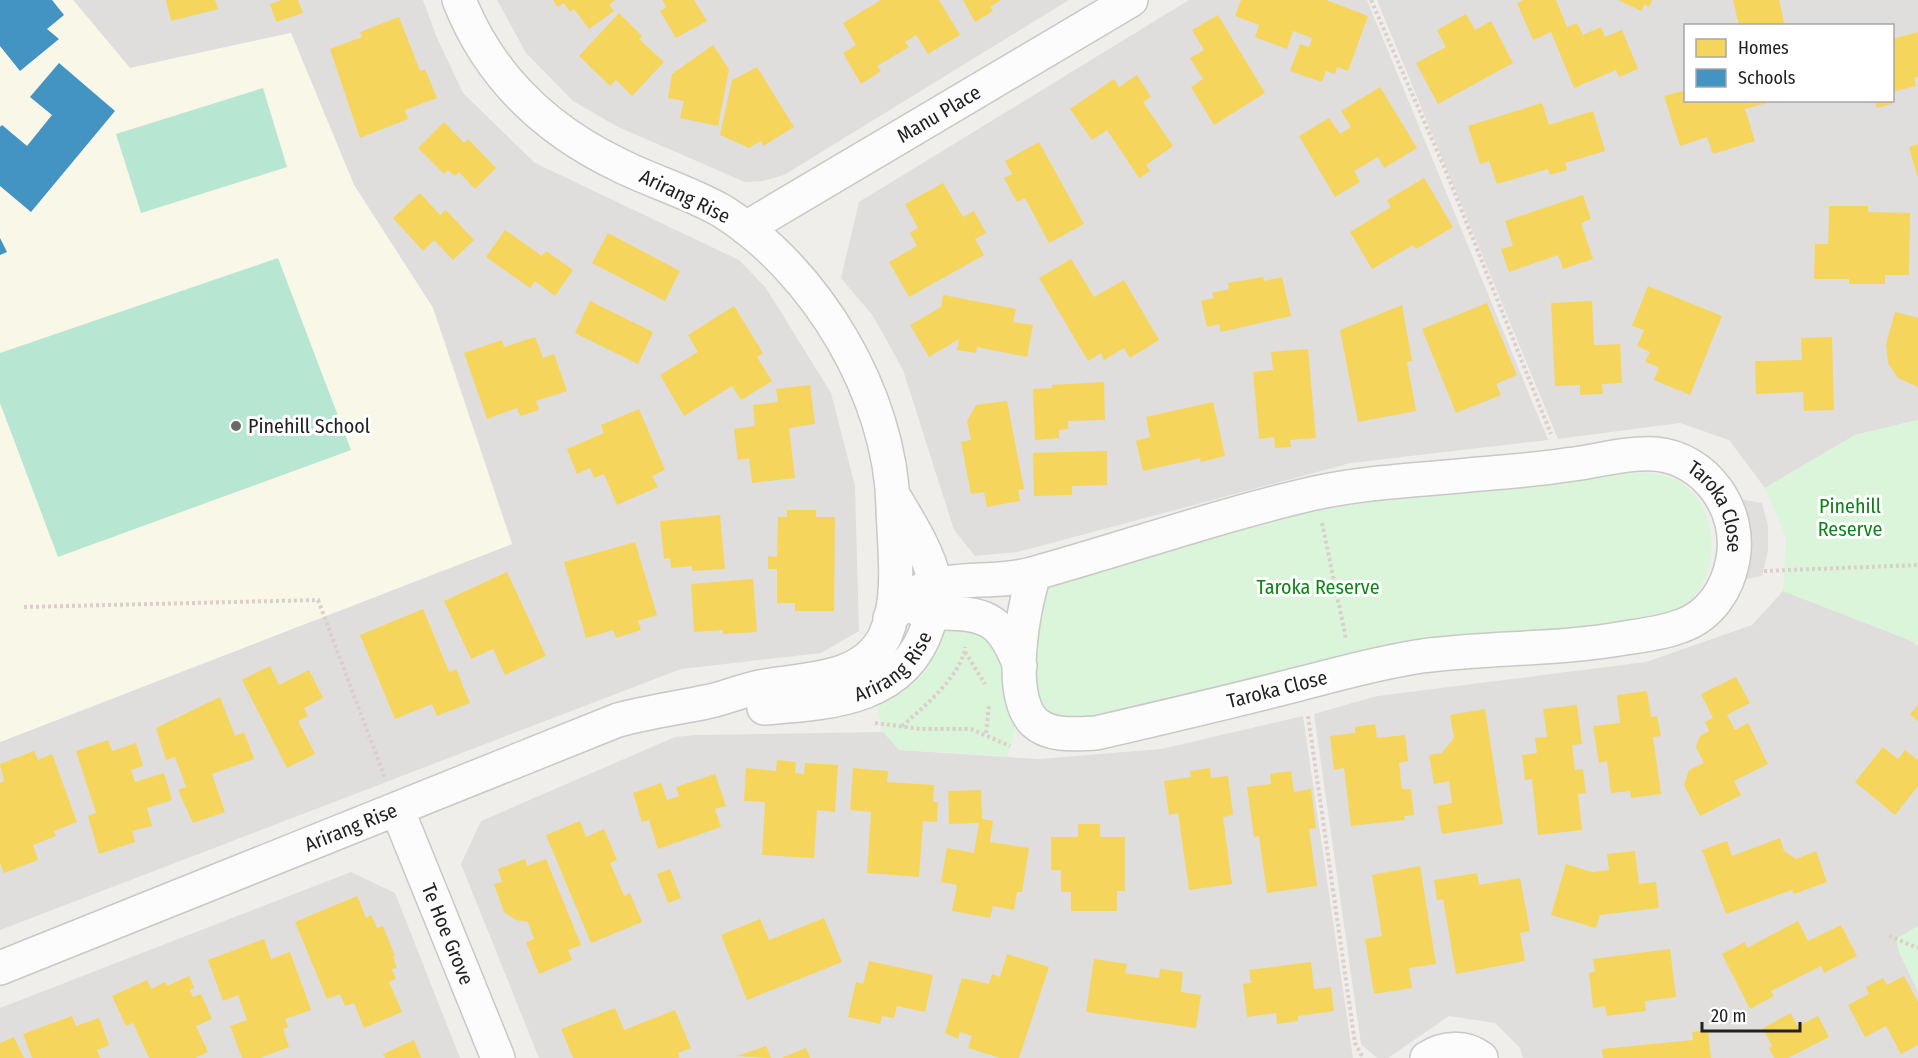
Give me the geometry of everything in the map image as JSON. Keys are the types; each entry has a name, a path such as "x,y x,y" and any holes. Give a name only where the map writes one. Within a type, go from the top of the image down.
{"street":[{"name":"Arirang Rise","path":"0,968 618,720 707,702 758,709 859,696 892,677 920,645 876,417 850,352 799,279 775,253 746,228 694,196 619,165 545,120 516,94 497,70 459,0"},
{"name":"Manu Place","path":"746,228 1131,0"},
{"name":"Taroka Close","path":"912,600 1034,574 1098,553 1316,493 1387,483 1563,466 1655,454 1677,458 1696,468 1713,484 1731,519 1734,556 1730,573 1711,608 1699,618 1679,627 1583,646 1446,653 1352,670 1096,733 1076,734 1045,729 1035,722 1023,701 1020,666 1023,616 1034,574"},
{"name":"Taroka Close","path":"912,600 994,622 1012,645 1020,666"},
{"name":"Te Hoe Grove","path":"397,809 498,1058"},
{"path":"1428,1058 1444,1050 1457,1049 1481,1058"}],"path":[{"path":"1371,0 1445,169 1563,466"},
{"path":"1316,493 1352,670"},
{"path":"1730,573 1918,565"},
{"path":"24,608 318,600 397,809"},
{"path":"902,726 943,686 964,657 969,614"},
{"path":"965,652 987,690"},
{"path":"1302,683 1355,1043 1363,1058"},
{"path":"986,734 989,702"},
{"path":"872,723 971,729 1013,747"},
{"path":"1889,936 1918,948"}],"shaded area":[{"name":"Pinehill School","path":"0,0 73,0 130,68 291,33 354,185 433,308 512,544 0,742"},
{"path":"73,0 423,0 437,38 463,93 535,163 739,260 766,288 831,393 855,486 859,631 821,653 681,669 0,930 0,742 512,544 433,308 354,185 291,33 130,68"},
{"path":"497,0 1069,0 784,175 763,181 745,182 618,127 573,101 526,53"},
{"path":"1189,0 1367,0 1548,440 1351,463 1018,552 975,556 954,530 903,370 873,316 841,278 859,202"},
{"path":"1377,0 1918,0 1918,420 1855,435 1765,488 1729,440 1680,423 1558,439"},
{"path":"1738,499 1762,503 1768,526 1768,550 1762,576 1736,581"},
{"path":"1783,591 1912,641 1918,646 1918,926 1896,939 1900,954 1918,991 1918,1058 1523,1058 1520,1048 1495,1023 1449,1016 1388,1058 1377,1058 1361,1044 1314,714 1377,696 1646,662 1752,625"},
{"path":"1303,716 1353,1058 539,1058 461,864 481,821 675,737 883,732 900,750 1039,759 1161,749"},
{"path":"351,872 395,893 460,1058 0,1058 0,1008"}],"green space":[{"path":"263,88 287,167 141,213 116,134"},
{"path":"278,258 351,450 58,557 0,403 0,353"},
{"name":"Pinehill Reserve","path":"1918,420 1918,646 1912,641 1783,591 1786,537 1765,488 1855,435"},
{"name":"Taroka Reserve","path":"1634,473 1666,476 1683,484 1703,508 1709,522 1711,553 1703,583 1686,603 1659,618 1075,720 1056,716 1046,708 1038,696 1036,609 1042,593 1051,584 1298,511 1370,496 1548,484"},
{"path":"974,624 1005,658 1017,722 1008,756 899,750 883,732 877,705 903,682 938,636 953,625"},
{"path":"1918,926 1918,991 1900,954 1896,939"}],"building: Homes":[{"path":"166,0 215,0 218,9 171,21"},
{"path":"282,0 298,0 303,13 276,22 270,4"},
{"path":"553,0 615,0 609,5 614,11 589,29 574,9 570,12 564,3 558,7"},
{"path":"662,0 694,0 707,21 676,38 660,11 667,7"},
{"path":"881,0 939,0 960,35 928,54 916,35 905,42 909,47 877,66 881,71 861,84 843,53 856,45 843,23"},
{"path":"963,0 1001,0 990,7 993,11 975,22"},
{"path":"1241,0 1326,0 1368,16 1348,71 1337,67 1335,74 1326,71 1322,82 1290,71 1300,44 1309,47 1312,38 1293,31 1287,49 1255,37 1259,25 1235,16"},
{"path":"1524,0 1556,0 1567,27 1577,23 1583,35 1601,27 1605,37 1622,30 1638,69 1619,77 1616,70 1574,88 1551,32 1533,40 1517,3"},
{"path":"1618,0 1652,0 1649,7 1645,4 1641,11"},
{"path":"1733,0 1779,0 1785,24 1739,24"},
{"path":"619,13 642,36 639,39 664,62 632,96 616,80 610,86 579,56"},
{"path":"1466,14 1475,30 1491,21 1513,63 1438,104 1416,63 1446,47 1437,30"},
{"path":"1218,15 1265,93 1214,125 1191,87 1203,79 1190,58 1204,50 1192,30"},
{"path":"399,17 420,71 425,69 437,98 405,110 408,119 360,138 330,49 362,37 360,32"},
{"path":"1918,32 1918,77 1914,78 1916,86 1894,92 1894,38"},
{"path":"713,45 729,69 718,126 680,118 684,101 668,98 672,74"},
{"path":"757,67 794,127 763,146 761,141 749,148 720,135 732,80"},
{"path":"1137,75 1151,97 1143,102 1173,146 1146,165 1150,171 1139,178 1107,130 1092,140 1070,109 1114,79 1119,87"},
{"path":"1380,87 1417,148 1384,168 1378,157 1354,171 1360,182 1335,197 1299,136 1329,118 1340,134 1351,127 1341,111"},
{"path":"1684,91 1684,102 1767,103 1745,109 1755,141 1713,154 1707,137 1680,146 1664,96"},
{"path":"1876,102 1892,102 1892,104 1877,108"},
{"path":"1542,103 1549,125 1593,111 1605,151 1565,163 1567,170 1550,175 1548,169 1497,184 1489,161 1480,164 1468,126"},
{"path":"444,122 464,143 468,139 496,168 475,189 459,172 455,176 448,170 444,174 418,148"},
{"path":"1039,142 1084,224 1049,243 1025,198 1017,202 1004,178 1012,174 1005,161"},
{"path":"1918,144 1918,176 1917,176 1909,147"},
{"path":"1424,178 1453,227 1416,249 1413,245 1372,269 1350,232 1391,207 1387,200"},
{"path":"943,183 963,217 974,211 986,233 975,239 984,255 909,297 889,262 917,246 910,233 918,228 905,204"},
{"path":"420,193 440,215 446,210 474,240 453,260 434,240 423,251 393,218"},
{"path":"1583,195 1591,219 1581,223 1593,259 1563,269 1558,255 1509,272 1501,249 1513,246 1505,221"},
{"path":"1829,206 1868,206 1868,212 1910,213 1909,275 1885,275 1885,284 1849,284 1849,279 1814,279 1815,244 1828,244"},
{"path":"505,230 542,256 546,251 573,270 555,296 535,281 530,288 486,257"},
{"path":"608,233 680,271 665,301 592,263"},
{"path":"1071,259 1094,297 1124,280 1159,340 1130,358 1124,348 1104,360 1101,353 1088,361 1039,278"},
{"path":"1263,277 1264,281 1282,277 1291,316 1221,332 1219,324 1207,327 1201,301 1214,298 1212,293 1229,289 1228,283"},
{"path":"1648,286 1722,316 1690,395 1654,380 1659,367 1645,362 1650,352 1637,346 1644,330 1632,326"},
{"path":"943,295 1016,309 1013,322 1033,325 1027,357 977,347 976,353 957,350 959,339 929,357 910,325 941,307"},
{"path":"590,301 653,332 638,364 575,333"},
{"path":"1592,301 1594,345 1620,344 1622,383 1602,384 1603,394 1580,395 1580,385 1555,386 1551,303"},
{"path":"1487,303 1517,375 1496,384 1501,395 1456,413 1422,329"},
{"path":"1402,305 1412,361 1407,362 1416,411 1358,422 1340,330"},
{"path":"734,306 763,353 757,357 772,381 741,400 732,386 684,416 660,375 698,352 688,335"},
{"path":"1895,312 1918,318 1918,387 1898,378 1888,363 1886,344"},
{"path":"535,337 543,358 554,354 567,391 536,401 539,410 520,416 517,408 487,419 464,353 502,340 504,347"},
{"path":"1832,337 1834,410 1804,411 1803,392 1756,394 1755,361 1802,360 1801,338"},
{"path":"1308,349 1316,438 1290,440 1291,447 1275,448 1274,437 1259,439 1253,372 1273,370 1271,352"},
{"path":"1104,382 1105,420 1068,421 1068,429 1059,430 1059,438 1035,440 1033,389 1052,388 1052,385"},
{"path":"810,385 815,424 789,428 795,478 752,483 749,458 738,460 734,429 755,426 753,405 778,402 776,389"},
{"path":"1007,401 1024,489 1018,490 1020,501 987,507 984,492 971,494 961,442 971,440 967,421 976,405"},
{"path":"1213,402 1225,456 1201,462 1200,458 1143,471 1136,441 1150,437 1146,417"},
{"path":"639,409 665,470 652,476 658,487 617,505 604,474 594,478 590,468 577,474 567,449 604,433 601,425"},
{"path":"1107,451 1107,485 1072,486 1072,495 1034,496 1033,453"},
{"path":"787,510 816,510 816,517 835,517 834,611 795,611 795,603 777,603 777,569 768,569 768,556 777,557 778,517 787,517"},
{"path":"720,515 725,569 692,571 692,566 671,568 670,558 664,559 660,521"},
{"path":"635,542 657,615 638,621 641,630 616,638 613,630 586,638 564,562"},
{"path":"507,572 546,656 505,675 493,649 471,659 444,601"},
{"path":"753,579 757,632 723,634 723,630 694,632 691,584"},
{"path":"423,609 449,672 456,669 470,703 437,716 432,704 395,719 360,635"},
{"path":"270,666 279,685 309,670 323,698 304,708 308,716 298,721 315,754 287,768 242,680"},
{"path":"1736,677 1750,703 1727,715 1735,730 1748,723 1768,764 1734,781 1741,795 1700,816 1684,785 1689,770 1704,763 1696,747 1700,736 1709,731 1705,722 1713,718 1701,694"},
{"path":"1647,691 1651,717 1657,716 1661,736 1653,737 1661,794 1631,798 1630,791 1611,793 1607,761 1599,763 1593,726 1620,723 1617,695"},
{"path":"220,697 235,736 244,732 254,759 212,774 225,812 193,823 178,790 186,787 175,757 166,760 156,728"},
{"path":"1577,705 1582,744 1572,745 1575,770 1583,769 1586,793 1578,794 1582,830 1538,835 1532,779 1525,780 1522,755 1537,753 1535,738 1547,737 1543,709"},
{"path":"1918,705 1918,721 1910,714"},
{"path":"1485,709 1503,824 1442,834 1437,806 1452,803 1449,781 1434,784 1429,755 1442,753 1454,738 1450,715"},
{"path":"1375,724 1377,738 1405,735 1408,761 1399,763 1402,789 1411,789 1414,815 1404,816 1405,820 1351,826 1344,768 1334,770 1330,736 1355,733 1355,727"},
{"path":"108,740 112,751 136,743 143,766 131,770 135,782 164,773 172,800 147,808 152,826 132,831 135,842 99,854 88,816 96,813 76,751"},
{"path":"1883,747 1898,759 1905,750 1918,760 1918,786 1895,815 1855,782"},
{"path":"34,751 38,760 52,754 77,822 54,831 56,836 33,845 38,860 4,873 0,863 0,783 4,781 0,764"},
{"path":"777,760 796,762 795,773 804,774 805,763 838,765 835,812 817,810 814,858 762,855 765,802 744,801 746,768 776,771"},
{"path":"853,768 888,771 887,782 934,785 933,802 938,802 937,822 923,821 919,877 867,873 871,812 850,810"},
{"path":"1210,768 1211,778 1228,776 1233,815 1223,817 1232,884 1189,890 1178,813 1169,815 1164,781 1191,777 1190,771"},
{"path":"1291,771 1294,792 1311,789 1316,828 1309,829 1317,886 1267,893 1259,836 1254,837 1247,787 1271,784 1270,774"},
{"path":"715,774 726,806 715,809 721,827 658,849 649,820 642,822 633,793 661,783 667,800 679,796 676,787"},
{"path":"981,790 982,819 993,821 990,842 1029,848 1022,892 1017,892 1014,910 993,906 990,918 952,911 957,885 941,882 947,848 974,853 979,823 949,824 948,791"},
{"path":"580,821 586,837 604,829 617,860 610,863 624,896 630,893 642,922 591,943 546,835"},
{"path":"1078,824 1100,824 1100,837 1125,837 1125,891 1117,891 1117,911 1071,911 1071,892 1061,892 1061,870 1051,870 1051,837 1078,837"},
{"path":"1780,838 1784,851 1796,859 1816,851 1827,882 1794,894 1792,890 1726,914 1702,850 1727,841 1732,856"},
{"path":"1635,851 1639,884 1656,882 1659,908 1600,915 1596,928 1551,915 1566,864 1592,872 1609,870 1607,854"},
{"path":"525,859 527,866 546,859 581,945 568,950 572,960 539,974 526,942 534,939 528,922 516,920 504,912 494,884 502,882 498,869"},
{"path":"1420,866 1436,964 1409,968 1412,988 1374,994 1365,939 1382,936 1372,875"},
{"path":"670,869 681,898 668,903 657,874"},
{"path":"1477,873 1479,885 1520,878 1530,931 1520,933 1525,961 1456,974 1443,899 1437,900 1434,880"},
{"path":"357,896 366,918 371,915 377,928 383,926 395,956 393,957 397,968 392,969 396,979 389,982 402,1012 364,1028 354,1003 345,1006 340,994 327,999 295,922"},
{"path":"824,918 842,962 747,1000 721,935 760,919 769,940"},
{"path":"1798,921 1808,941 1841,925 1857,956 1824,973 1821,966 1771,991 1774,996 1750,1009 1722,954 1745,942 1747,948"},
{"path":"264,939 271,959 290,952 311,1010 285,1019 288,1027 283,1029 289,1047 260,1058 242,1058 230,1026 247,1020 238,995 223,1001 208,960"},
{"path":"1670,949 1676,997 1645,1001 1646,1011 1607,1016 1605,1006 1593,1008 1589,973 1595,972 1593,959"},
{"path":"1007,954 1049,967 1019,1058 1000,1058 968,1048 972,1036 960,1032 958,1039 945,1033 962,978 989,984 992,974 1000,977"},
{"path":"1094,959 1127,964 1125,973 1159,978 1160,969 1183,972 1181,992 1201,995 1196,1028 1086,1012"},
{"path":"869,961 933,975 925,1012 897,1006 894,1018 882,1016 880,1024 848,1017 856,982 863,984"},
{"path":"1311,962 1314,989 1331,987 1334,1011 1298,1016 1298,1021 1277,1024 1276,1013 1247,1017 1243,984 1251,983 1249,970"},
{"path":"189,976 194,988 190,990 193,997 201,994 212,1019 196,1026 208,1052 195,1058 149,1058 133,1023 126,1026 112,996 147,980 151,989 165,982 167,986"},
{"path":"1904,976 1918,1002 1918,1045 1901,1054 1886,1026 1865,1037 1848,1005 1869,994 1866,987 1883,978 1887,985"},
{"path":"615,1008 624,1030 675,1010 691,1048 678,1053 679,1058 573,1058 561,1029"},
{"path":"1791,1013 1797,1026 1818,1016 1829,1037 1788,1058 1774,1058 1769,1048 1772,1046 1763,1028"},
{"path":"72,1016 76,1026 99,1018 109,1045 97,1050 100,1058 32,1058 23,1034"},
{"path":"1708,1030 1711,1058 1603,1058 1602,1049 1693,1040 1692,1032"},
{"path":"14,1037 24,1058 0,1058 0,1043"},
{"path":"414,1040 421,1058 385,1058 383,1054"},
{"path":"766,1046 771,1058 737,1056"},
{"path":"806,1048 810,1058 781,1058"}],"building: Schools":[{"path":"0,0 52,0 64,15 47,29 59,39 20,71 0,46"},
{"path":"59,63 115,111 31,212 0,186 0,127 2,125 27,146 52,115 30,97"},
{"path":"0,238 7,252 0,255"}],"place":[{"name":"Pinehill School","path":"236,426"}]}
